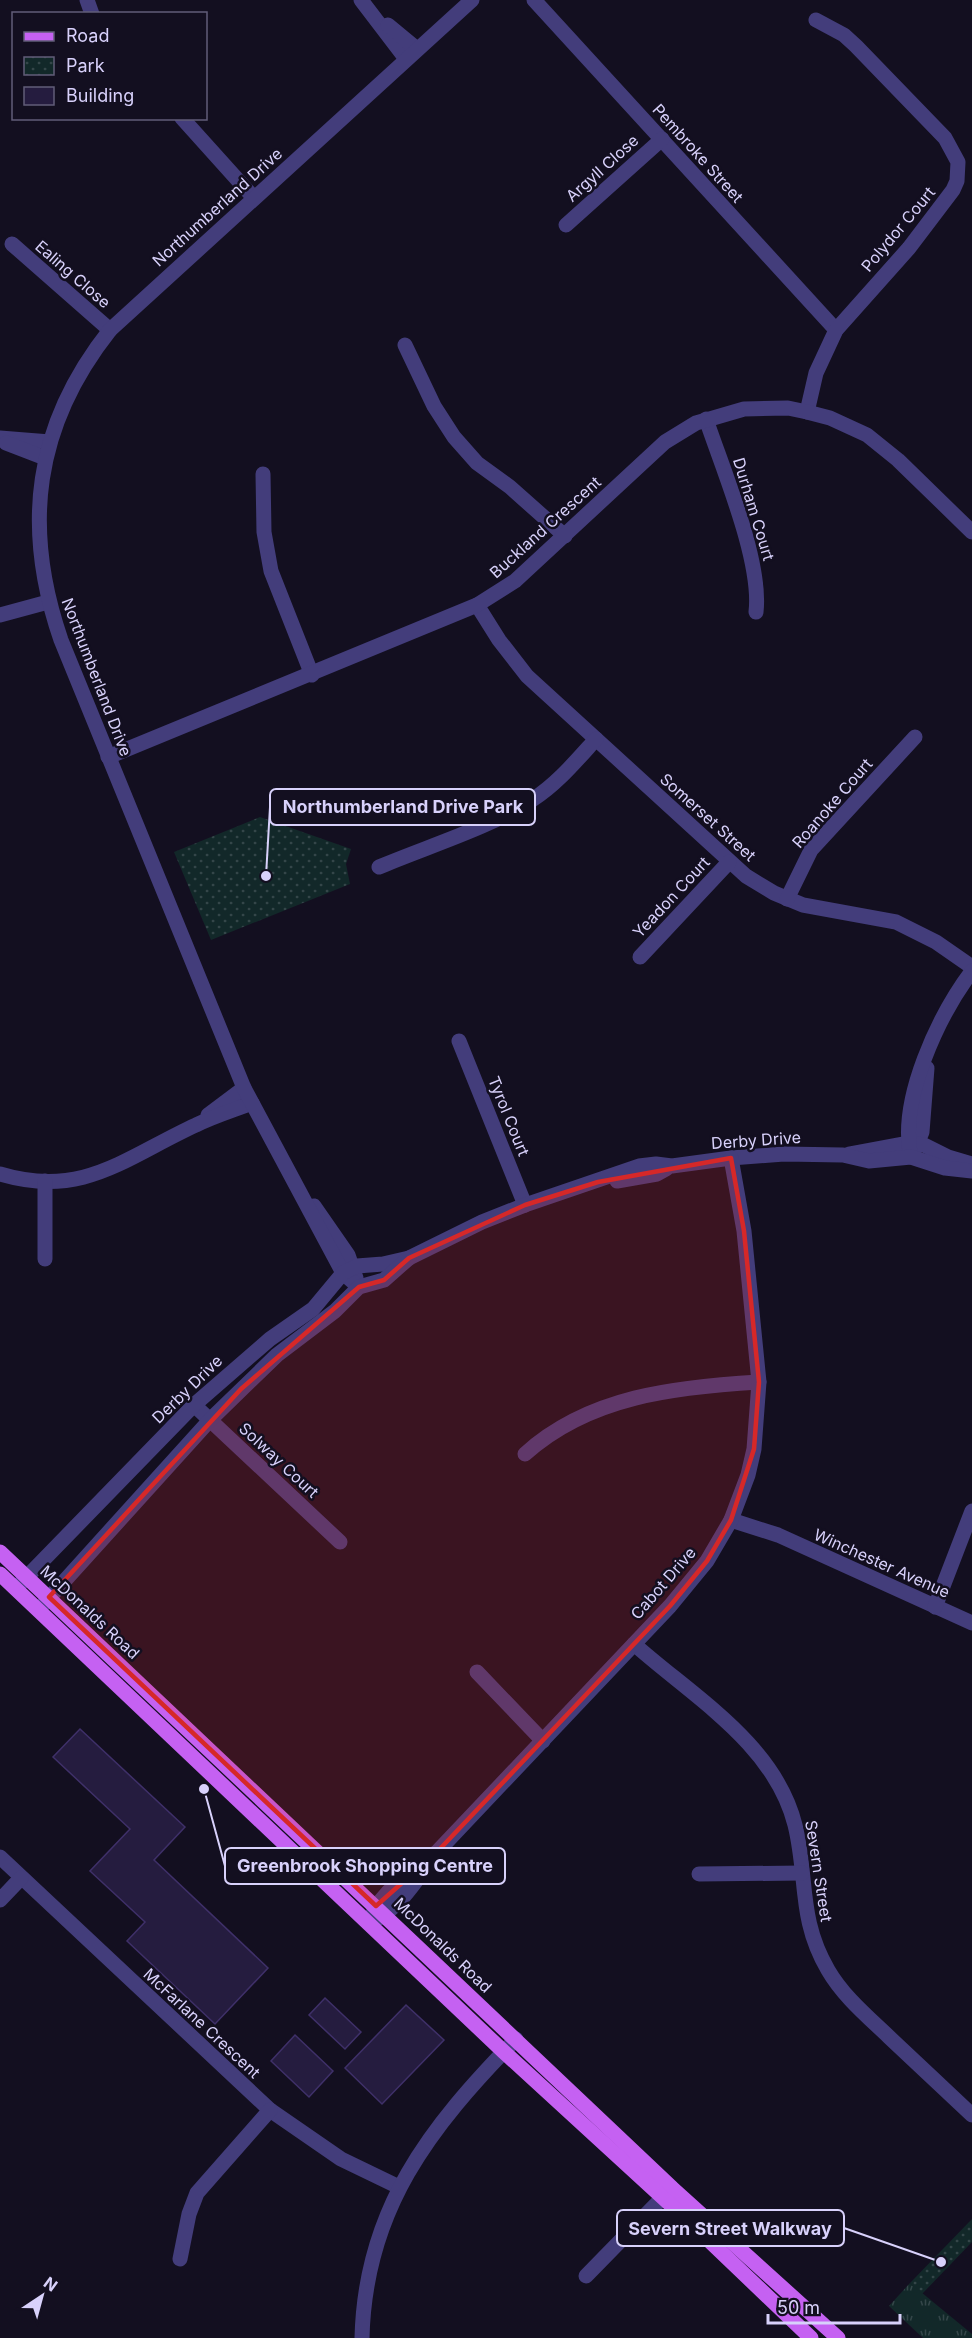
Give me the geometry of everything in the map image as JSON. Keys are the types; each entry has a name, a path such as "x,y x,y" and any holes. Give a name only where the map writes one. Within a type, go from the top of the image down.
{"main road":[{"name":"McDonalds Road","path":"0,1552 516,2039 812,2338"},
{"name":"McDonalds Road","path":"0,1574 504,2052 838,2338"}],"street":[{"name":"Northumberland Drive","path":"359,1287 317,1228 296,1182 244,1088 108,758 48,602 39,547 38,515 45,458 68,394 110,330 254,196 472,0"},
{"name":"Pembroke Street","path":"534,0 836,330"},
{"path":"366,6 411,54"},
{"name":"Polydor Court","path":"807,412 816,373 836,330 923,232 957,181 958,162 945,138 856,46 844,35 816,20"},
{"path":"184,120 254,196"},
{"name":"Argyll Close","path":"566,225 662,139"},
{"name":"Ealing Close","path":"12,244 110,330"},
{"path":"405,345 435,406 454,437 477,463 529,503 565,536"},
{"name":"Buckland Crescent","path":"108,758 477,605 515,581 657,449 680,432 706,419 725,413 767,408 807,412 847,425 883,447 972,532"},
{"name":"Durham Court","path":"706,419 752,560 758,596 756,612"},
{"path":"0,439 50,442"},
{"path":"0,439 45,458"},
{"path":"263,474 264,532 271,571 312,675"},
{"path":"0,615 48,602"},
{"name":"Somerset Street","path":"477,605 513,661 729,862 760,886 787,899 824,910 872,916 896,922 936,942 972,969"},
{"name":"Roanoke Court","path":"787,899 811,850 915,737"},
{"path":"379,867 490,822 532,800 566,773 596,740"},
{"name":"Yeadon Court","path":"640,957 729,862"},
{"path":"912,1148 924,1118 928,1056 947,1007 972,969"},
{"name":"Tyrol Court","path":"459,1041 525,1205"},
{"path":"196,1125 244,1088"},
{"path":"0,1174 45,1181 71,1179 110,1170 196,1125 252,1103"},
{"name":"Derby Drive","path":"912,1148 945,1168 972,1171"},
{"name":"Derby Drive","path":"15,1589 194,1405 270,1339 313,1310 348,1271 408,1258 482,1222 525,1205 598,1182 657,1174 672,1166 736,1157 843,1155 869,1161 912,1148 972,1164"},
{"name":"Cabot Drive","path":"369,1923 381,1911 389,1891 438,1851 692,1581 719,1543 733,1515 754,1449 759,1382 736,1157"},
{"path":"45,1181 45,1259"},
{"name":"Derby Drive","path":"38,1610 210,1420 278,1355 335,1311 359,1287 384,1280 408,1258"},
{"path":"525,1454 561,1425 628,1399 678,1389 759,1382"},
{"name":"Solway Court","path":"194,1405 340,1542"},
{"path":"936,1607 972,1511"},
{"name":"Winchester Avenue","path":"733,1515 972,1623"},
{"name":"Severn Street","path":"637,1641 668,1663 682,1683 746,1742 776,1779 794,1822 806,1918 812,1937 830,1973 854,2004 972,2115"},
{"path":"477,1672 543,1741"},
{"name":"McFarlane Crescent","path":"0,1857 270,2110 324,2149 399,2187"},
{"path":"699,1874 802,1873"},
{"path":"0,1900 21,1878"},
{"path":"362,2338 375,2250 399,2187 415,2159 446,2116 516,2039"},
{"path":"180,2259 189,2214 197,2193 270,2110"},
{"path":"586,2277 667,2193"}],"highlighted area":[{"path":"731,1158 744,1231 759,1382 754,1449 731,1520 707,1561 670,1606 438,1851 376,1906 49,1597 241,1389 359,1287 384,1280 409,1258 525,1205 598,1182"}],"green space":[{"path":"260,817 351,849 346,864 350,884 211,940 174,852"},
{"path":"972,2219 972,2242 922,2294 910,2283"},
{"path":"910,2283 972,2334 972,2338 923,2338 889,2306"}],"building":[{"path":"80,1729 185,1827 154,1860 268,1968 215,2024 127,1941 145,1922 90,1871 130,1829 53,1757"},
{"path":"325,1998 361,2032 345,2049 309,2015"},
{"path":"406,2005 444,2040 382,2104 345,2068"},
{"path":"295,2035 333,2071 309,2097 271,2061"}],"place":[{"name":"Northumberland Drive Park","path":"266,876"},
{"name":"Greenbrook Shopping Centre","path":"204,1789"},
{"name":"Severn Street Walkway","path":"941,2262"}]}
